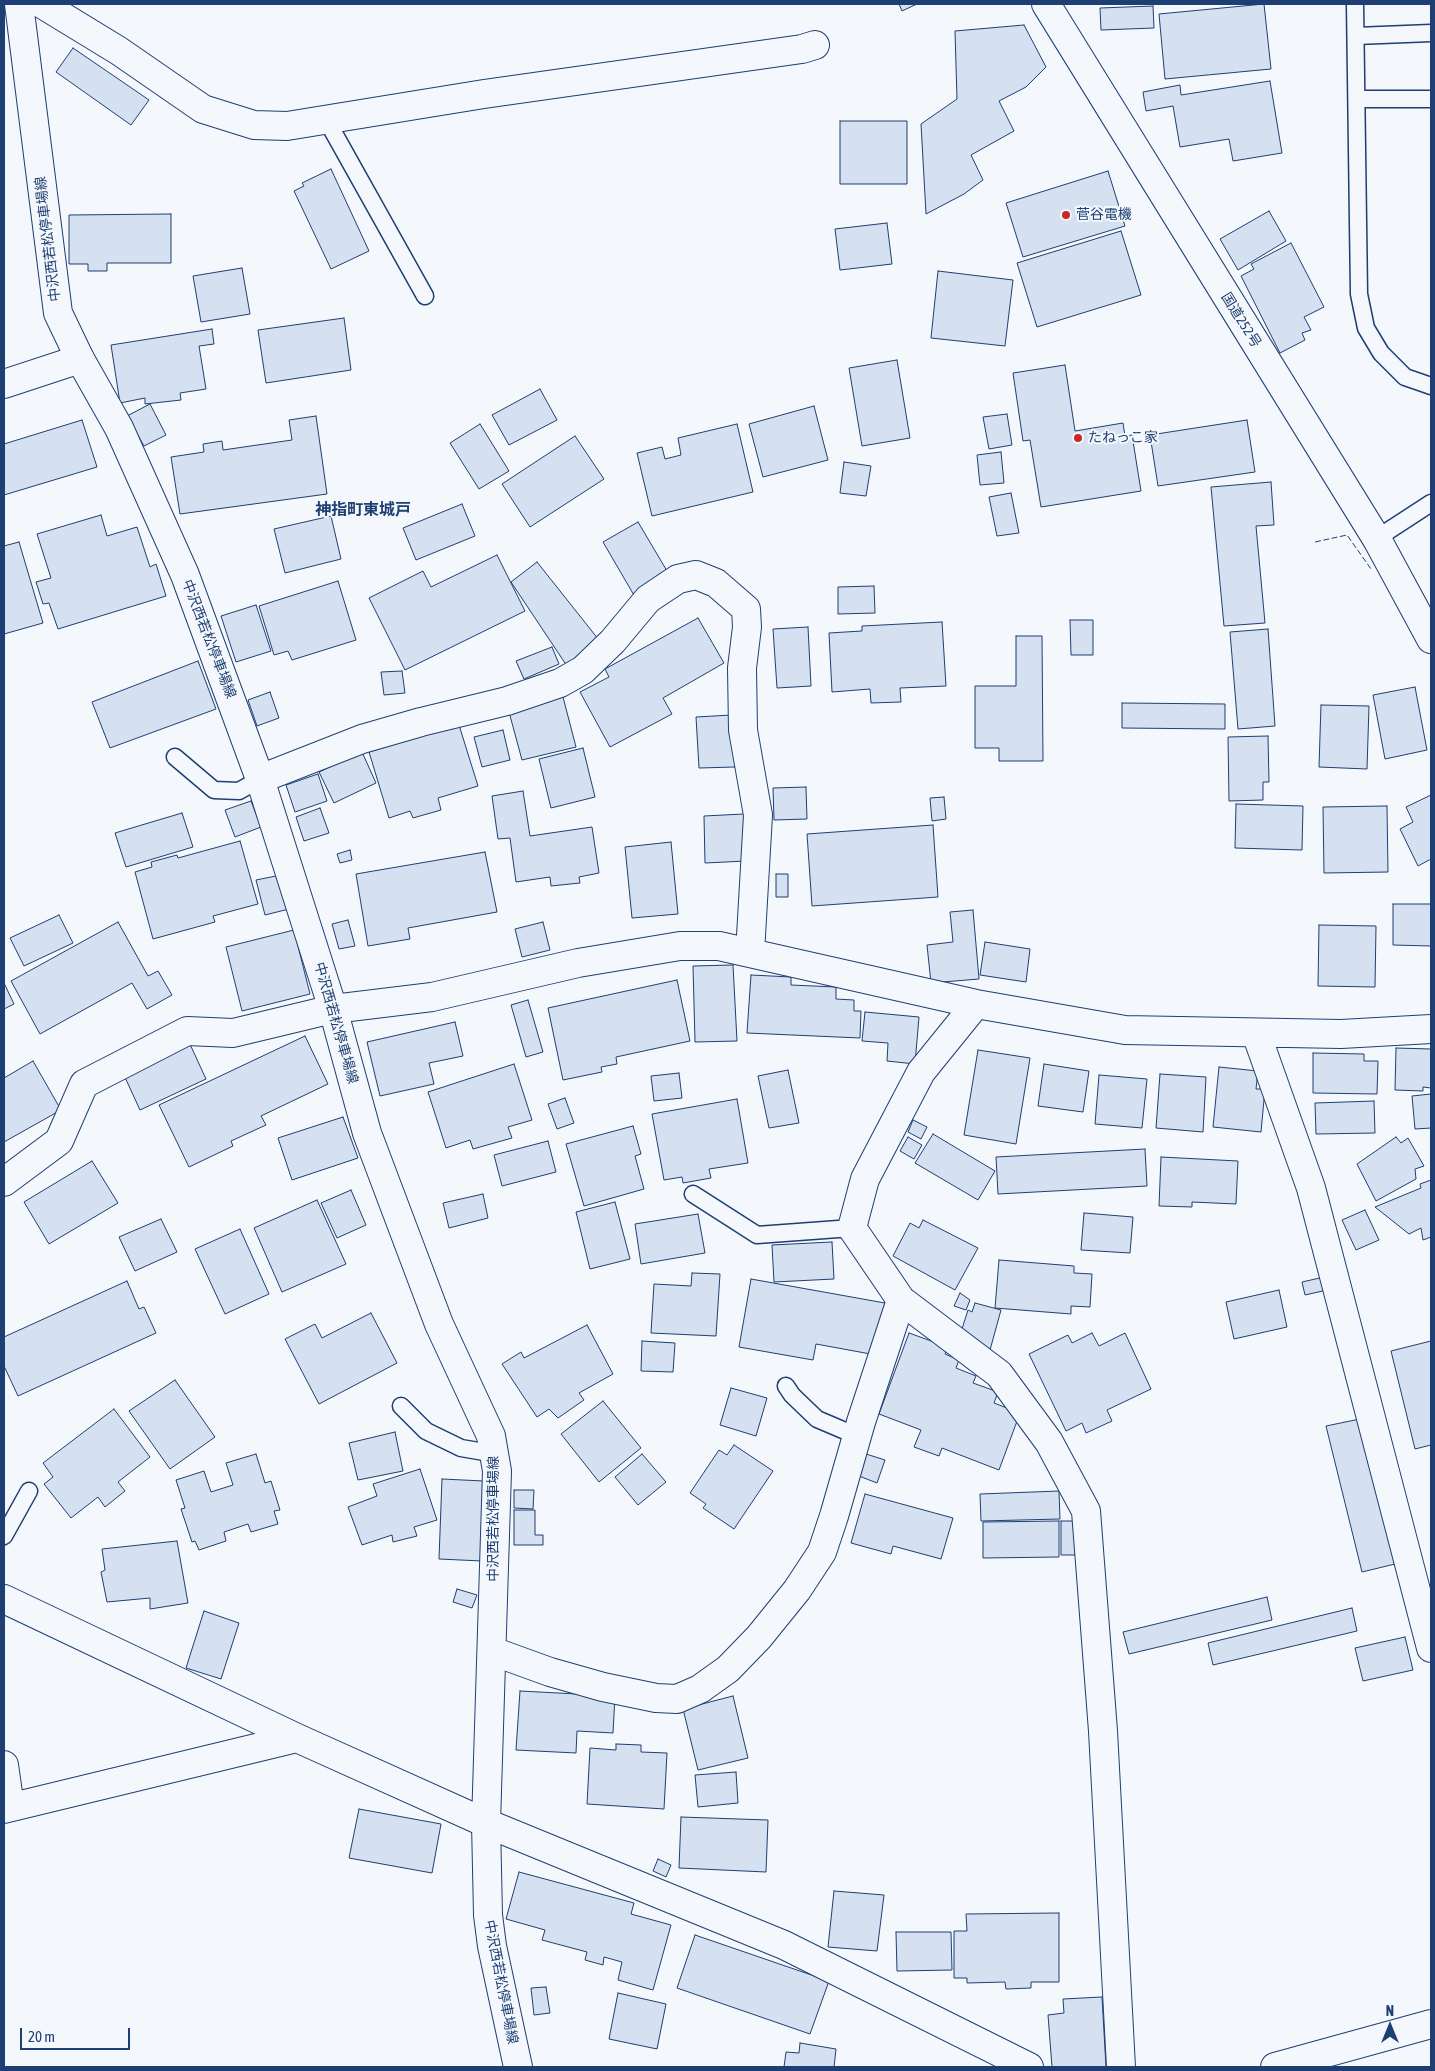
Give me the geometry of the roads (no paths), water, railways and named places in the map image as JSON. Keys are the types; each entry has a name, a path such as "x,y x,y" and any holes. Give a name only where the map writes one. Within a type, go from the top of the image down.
{"main road":[{"name":"中沢西若松停車場線","path":"19,4 58,313 80,359 120,428 185,574 260,779 333,1009 374,1152 439,1324 491,1436 496,1454 486,1823 489,1923 518,2067"},
{"path":"42,4 118,51 203,108 254,125 288,126 484,94 802,49 815,45"},
{"name":"国道252号","path":"1046,4 1378,541 1431,639"},
{"path":"4,384 80,359"},
{"path":"260,779 362,739 420,722 507,701 560,683 583,670 613,641 648,600 678,579 696,575 716,583 746,609 747,627 742,668 743,730 758,815 750,953"},
{"path":"4,1182 59,1142 84,1084 187,1032 233,1033 333,1009 432,997 578,963 680,946 719,946 976,1004 1125,1030 1341,1034 1431,1030"},
{"path":"976,1004 921,1072 865,1178 852,1228 901,1300 999,1374 1049,1442 1086,1511 1104,1740 1121,2067"},
{"path":"1256,1033 1311,1188 1431,1648"},
{"path":"492,1651 550,1672 602,1687 656,1698 677,1699 700,1689 728,1670 759,1637 797,1590 822,1552 901,1300"},
{"path":"4,1599 297,1738 486,1823 784,1945 1029,2067"},
{"path":"4,1765 7,1808 297,1738"},
{"path":"1275,2067 1431,2024"}],"lane":[{"path":"1355,4 1359,294 1366,328 1381,353 1405,377 1431,386"},
{"path":"1356,36 1431,33"},
{"path":"1357,99 1431,99"},
{"path":"326,120 425,296"},
{"path":"1378,541 1388,531 1431,503"},
{"path":"175,757 214,790 239,791 260,779"},
{"path":"693,1194 757,1235 852,1228"},
{"path":"786,1386 792,1395 816,1418 857,1436"},
{"path":"401,1406 426,1431 461,1448 496,1454"},
{"path":"4,1536 30,1491"}],"place":[{"name":"菅谷電機","path":"1066,215"},
{"name":"たねっこ家","path":"1078,438"}],"district":[{"name":"神指町東城戸","path":"363,510"}]}
